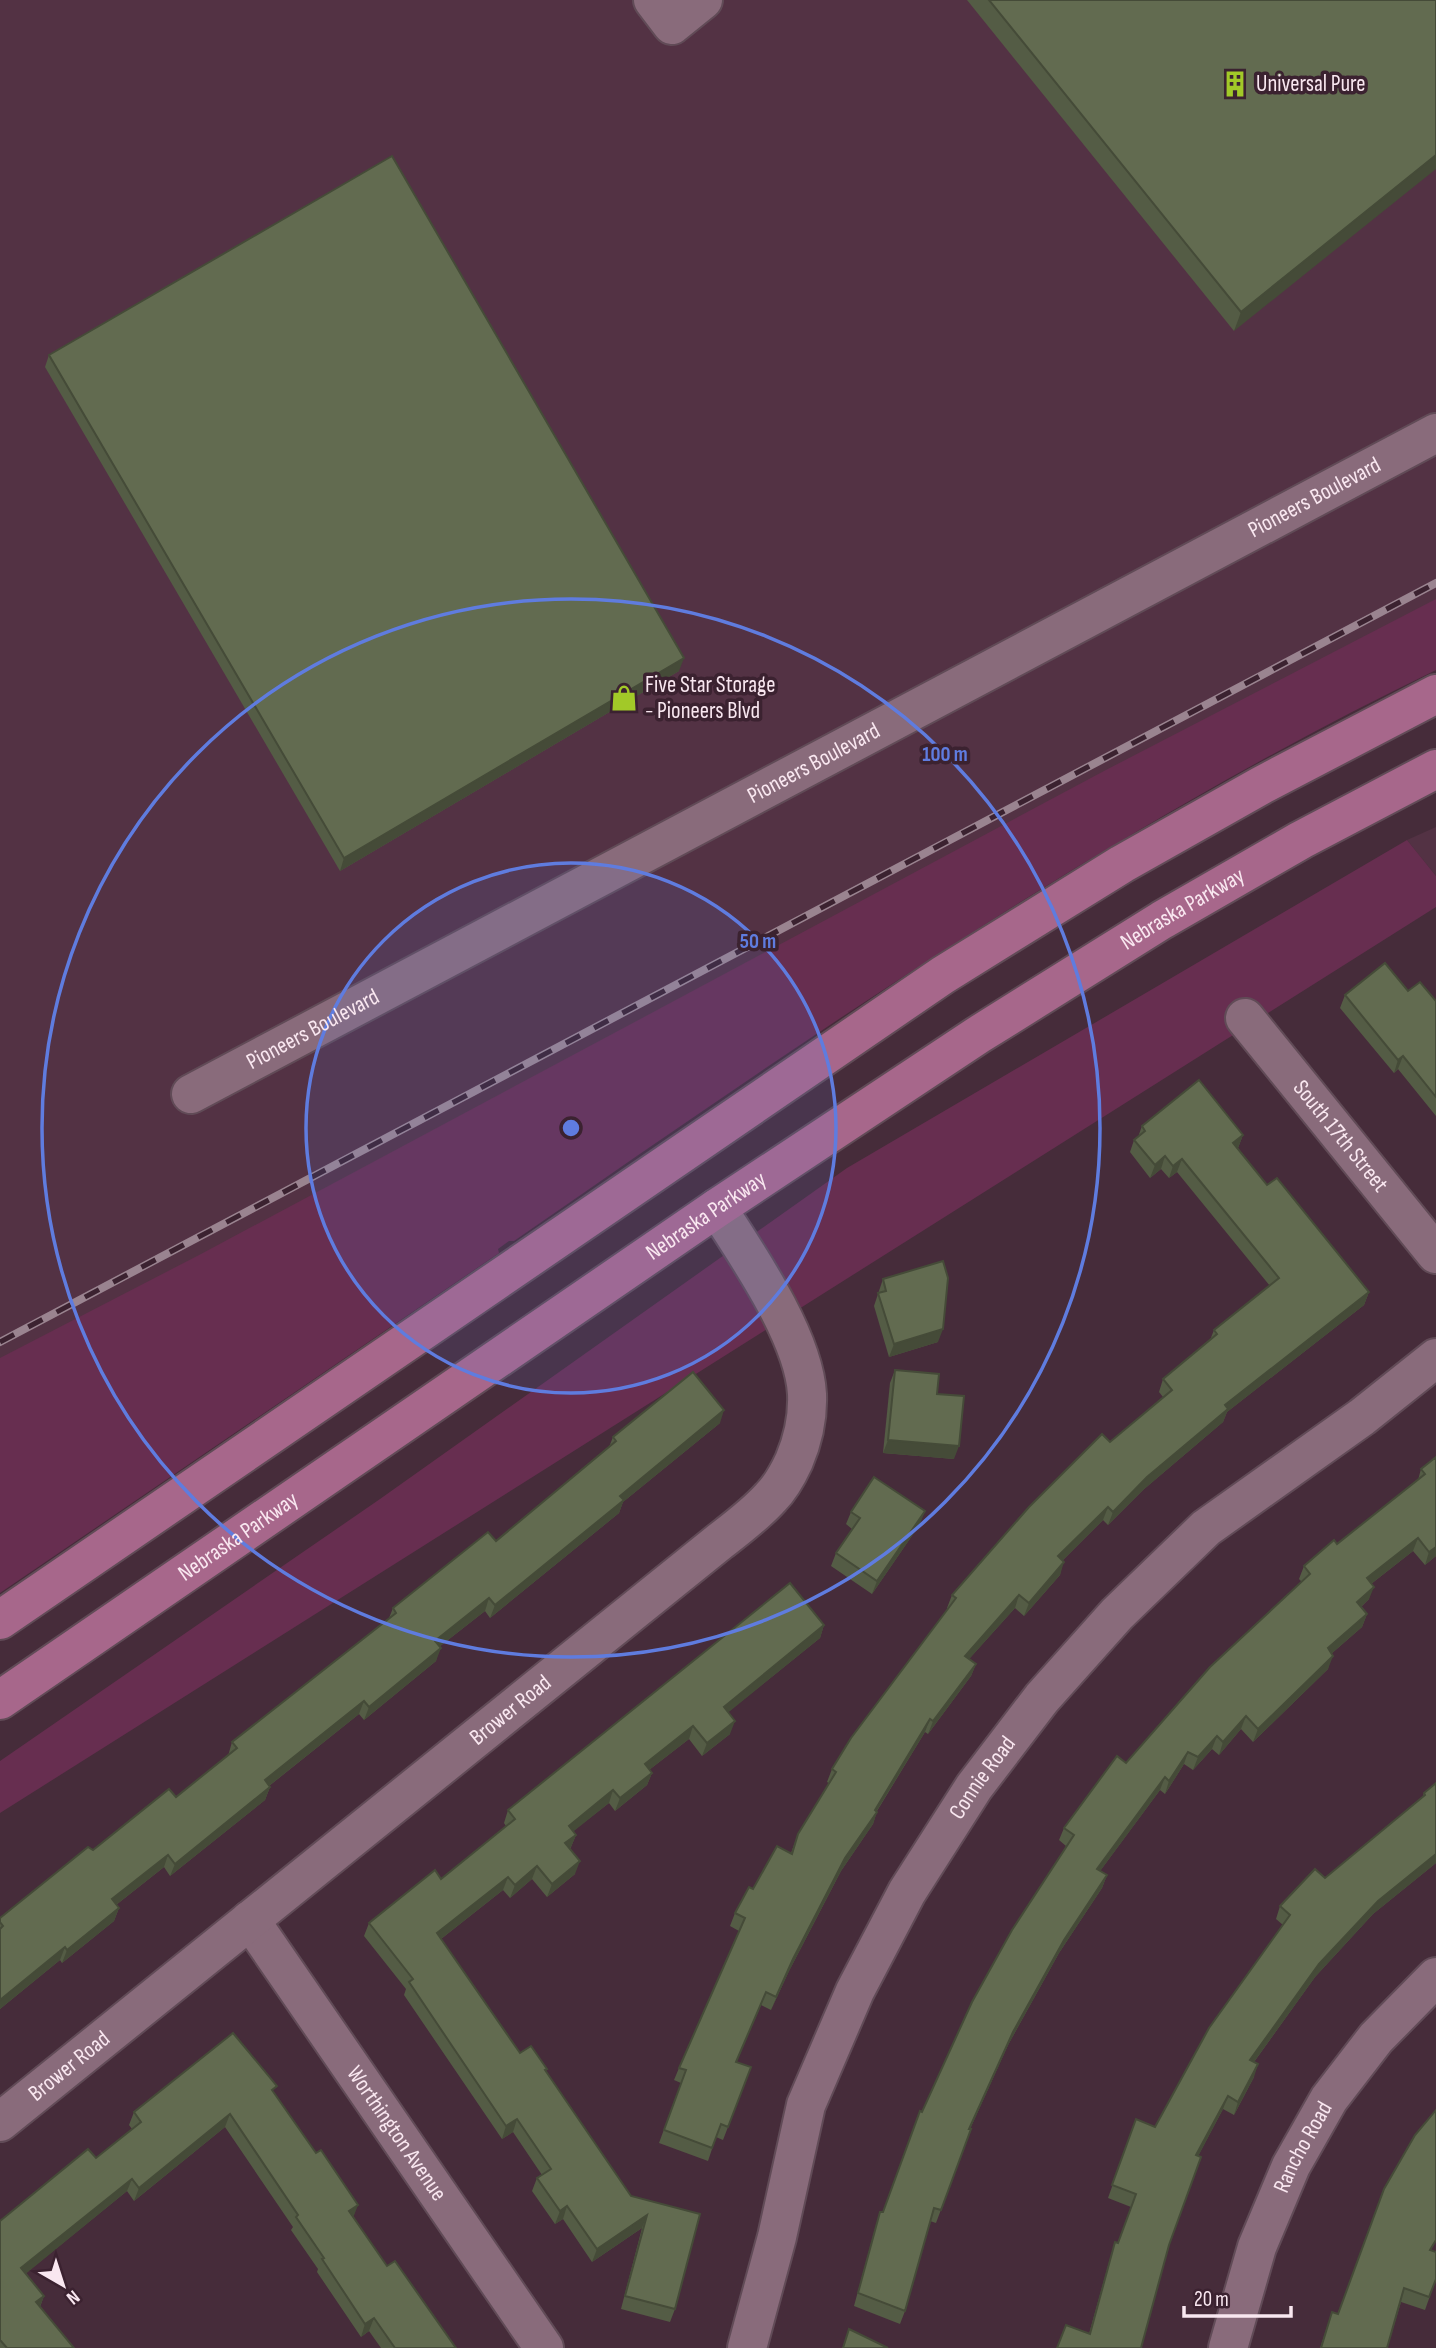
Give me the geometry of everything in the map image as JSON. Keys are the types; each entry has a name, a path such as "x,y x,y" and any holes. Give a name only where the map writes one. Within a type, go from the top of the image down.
{"main road":[{"path":"0,1620 943,975 1145,851 1262,785 1436,694"},
{"name":"Nebraska Parkway","path":"0,1700 717,1208 978,1035 1121,944 1301,841 1436,769"}],"street":[{"path":"653,0 672,25 703,0"},
{"name":"Pioneers Boulevard","path":"191,1094 1436,433"},
{"name":"South 17th Street","path":"1245,1018 1436,1254"},
{"name":"Brower Road","path":"0,2122 773,1496 789,1472 801,1445 807,1417 807,1392 801,1363 779,1312 717,1208"},
{"name":"Connie Road","path":"747,2348 777,2237 806,2105 855,1991 896,1914 974,1787 1042,1698 1117,1614 1206,1528 1362,1418 1436,1358"},
{"name":"Worthington Avenue","path":"250,1920 544,2348"},
{"name":"Rancho Road","path":"1228,2348 1257,2247 1291,2166 1329,2099 1368,2048 1436,1977"}],"shaded area":[{"path":"0,0 1436,0 1436,633 0,1409"},
{"path":"1436,599 1436,670 1315,731 1196,797 964,937 850,1011 514,1241 509,1241 498,1249 499,1253 0,1593 0,1358 201,1254 1104,771"},
{"path":"1436,827 1436,876 1407,840"},
{"path":"1407,840 1436,876 1436,907 0,1813 0,1761 380,1499 847,1168"}],"building":[{"name":"Universal Pure","path":"989,0 1436,0 1436,155 1241,312"},
{"path":"392,156 684,658 344,858 49,355"},
{"path":"1385,963 1408,991 1420,982 1436,1001 1436,1097 1403,1056 1398,1060 1345,995"},
{"path":"1199,1080 1243,1135 1233,1143 1267,1185 1277,1178 1369,1292 1225,1405 1228,1409 1147,1477 1113,1512 1108,1507 1058,1556 1064,1562 1029,1603 1019,1595 965,1656 976,1664 933,1721 930,1719 875,1810 877,1812 845,1858 776,1997 766,1992 736,2062 751,2067 728,2127 721,2124 712,2148 664,2130 686,2070 679,2068 745,1918 735,1913 749,1887 753,1889 777,1846 792,1854 798,1834 836,1772 832,1769 851,1738 956,1598 952,1595 1029,1507 1102,1434 1110,1442 1172,1390 1163,1379 1217,1334 1214,1330 1279,1278 1182,1159 1173,1166 1165,1156 1155,1165 1134,1140 1145,1131 1142,1126"},
{"path":"943,1261 948,1278 943,1329 894,1344 878,1293 886,1291 883,1279"},
{"path":"895,1370 939,1374 937,1394 964,1396 959,1446 888,1440"},
{"path":"693,1372 724,1410 620,1496 624,1500 495,1605 489,1598 435,1641 441,1648 369,1707 364,1701 265,1780 270,1787 175,1864 168,1855 112,1899 119,1908 67,1950 65,1947 0,2000 0,1929 3,1926 0,1918 88,1847 93,1850 169,1789 176,1797 237,1748 232,1742 396,1613 393,1608 488,1532 496,1541 616,1441 613,1437"},
{"path":"1436,1457 1436,1547 1429,1552 1418,1538 1367,1578 1374,1587 1357,1602 1367,1614 1328,1648 1333,1656 1258,1729 1246,1716 1223,1742 1217,1736 1198,1757 1188,1752 1169,1781 1165,1777 1097,1869 1107,1875 1064,1940 1013,2032 969,2129 941,2210 934,2208 905,2311 858,2293 880,2212 883,2212 920,2111 922,2112 972,2002 1012,1930 1074,1835 1064,1828 1117,1756 1126,1763 1210,1667 1310,1574 1304,1566 1334,1540 1337,1544 1425,1474 1421,1469"},
{"path":"874,1477 925,1511 877,1581 836,1553 860,1518 851,1512"},
{"path":"790,1583 824,1625 724,1707 735,1721 707,1743 693,1726 645,1764 652,1773 620,1798 613,1790 569,1826 576,1835 565,1843 580,1861 552,1884 537,1866 515,1885 508,1877 437,1933 520,2053 531,2046 631,2196 700,2214 675,2309 625,2296 647,2215 597,2249 567,2206 560,2211 537,2178 551,2169 517,2119 506,2126 409,1982 413,1979 369,1923 435,1870 441,1879 515,1819 508,1810"},
{"path":"1436,1783 1436,1854 1378,1901 1319,1964 1250,2060 1258,2064 1238,2102 1228,2096 1196,2155 1201,2157 1169,2245 1141,2348 1057,2348 1066,2325 1090,2334 1115,2242 1118,2243 1136,2194 1112,2185 1136,2119 1155,2127 1209,2028 1290,1915 1280,1906 1315,1869 1325,1878"},
{"path":"233,2033 277,2086 272,2090 316,2153 321,2150 358,2205 349,2211 387,2266 395,2261 456,2348 395,2348 374,2318 365,2324 296,2217 298,2215 230,2114 139,2188 132,2179 21,2268 44,2296 36,2302 74,2348 7,2348 0,2340 0,2221 88,2149 96,2158 141,2122 134,2112"},
{"path":"1436,2110 1436,2240 1430,2250 1436,2252 1436,2279 1429,2297 1404,2288 1387,2348 1321,2348 1332,2312 1338,2314 1384,2189 1415,2135"},
{"path":"849,2329 888,2348 843,2348"}],"railway":[{"path":"0,1342 1436,583"}],"place":[{"name":"Universal Pure","path":"1235,84"},
{"name":"Five Star Storage - Pioneers Blvd","path":"624,698"}]}
